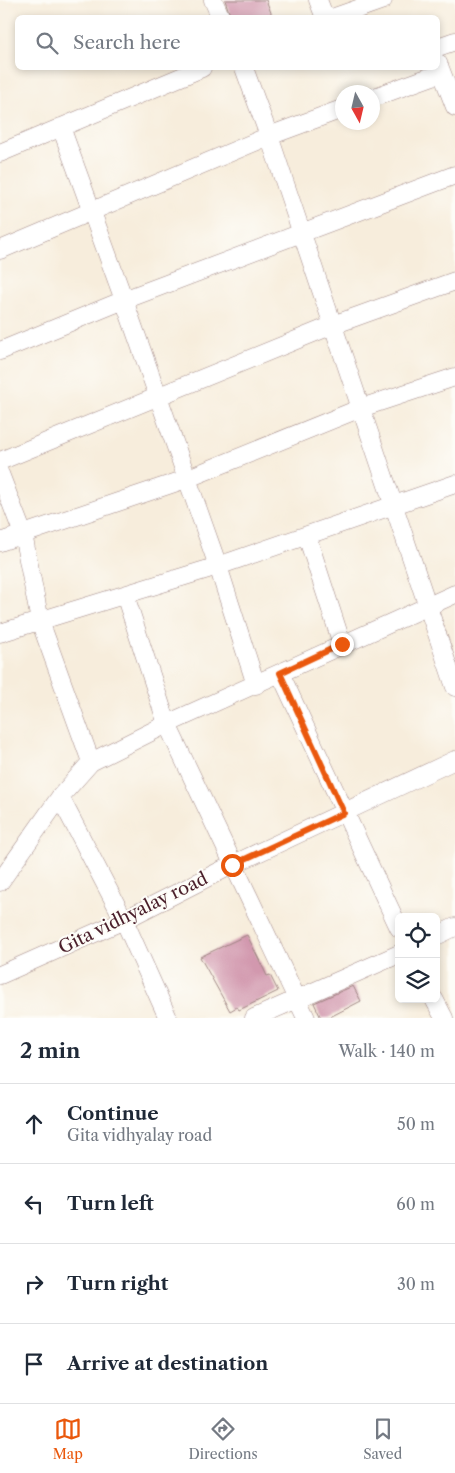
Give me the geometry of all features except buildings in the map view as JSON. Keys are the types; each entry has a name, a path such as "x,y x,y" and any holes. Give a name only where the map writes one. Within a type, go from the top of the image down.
{"street":[{"path":"213,0 220,15"},
{"path":"318,0 324,15"},
{"path":"340,15 383,0"},
{"path":"440,46 455,41"},
{"path":"440,68 455,107"},
{"path":"0,153 197,70"},
{"path":"245,70 269,136 455,687"},
{"path":"380,94 435,70"},
{"path":"0,250 269,136 335,112"},
{"path":"61,127 93,211 218,566 256,685"},
{"path":"0,351 124,300 455,176"},
{"path":"0,461 333,325 455,281"},
{"path":"0,542 186,479 361,408 455,377"},
{"path":"0,474 23,534 40,621 91,762"},
{"path":"0,633 218,566 455,484"},
{"path":"306,536 342,644"},
{"path":"0,882 60,797 91,762 167,724 455,594"},
{"path":"125,595 167,724 232,865 306,1018"},
{"path":"280,673 395,920"},
{"name":"Gita vidhyalay road","path":"0,975 124,920 232,865 455,760"},
{"path":"60,797 124,920 168,1018"},
{"path":"440,934 455,927"},
{"path":"254,1018 395,956"},
{"path":"436,1003 444,1018"}],"route":[{"path":"232,865 344,813 280,673 342,644"}]}
